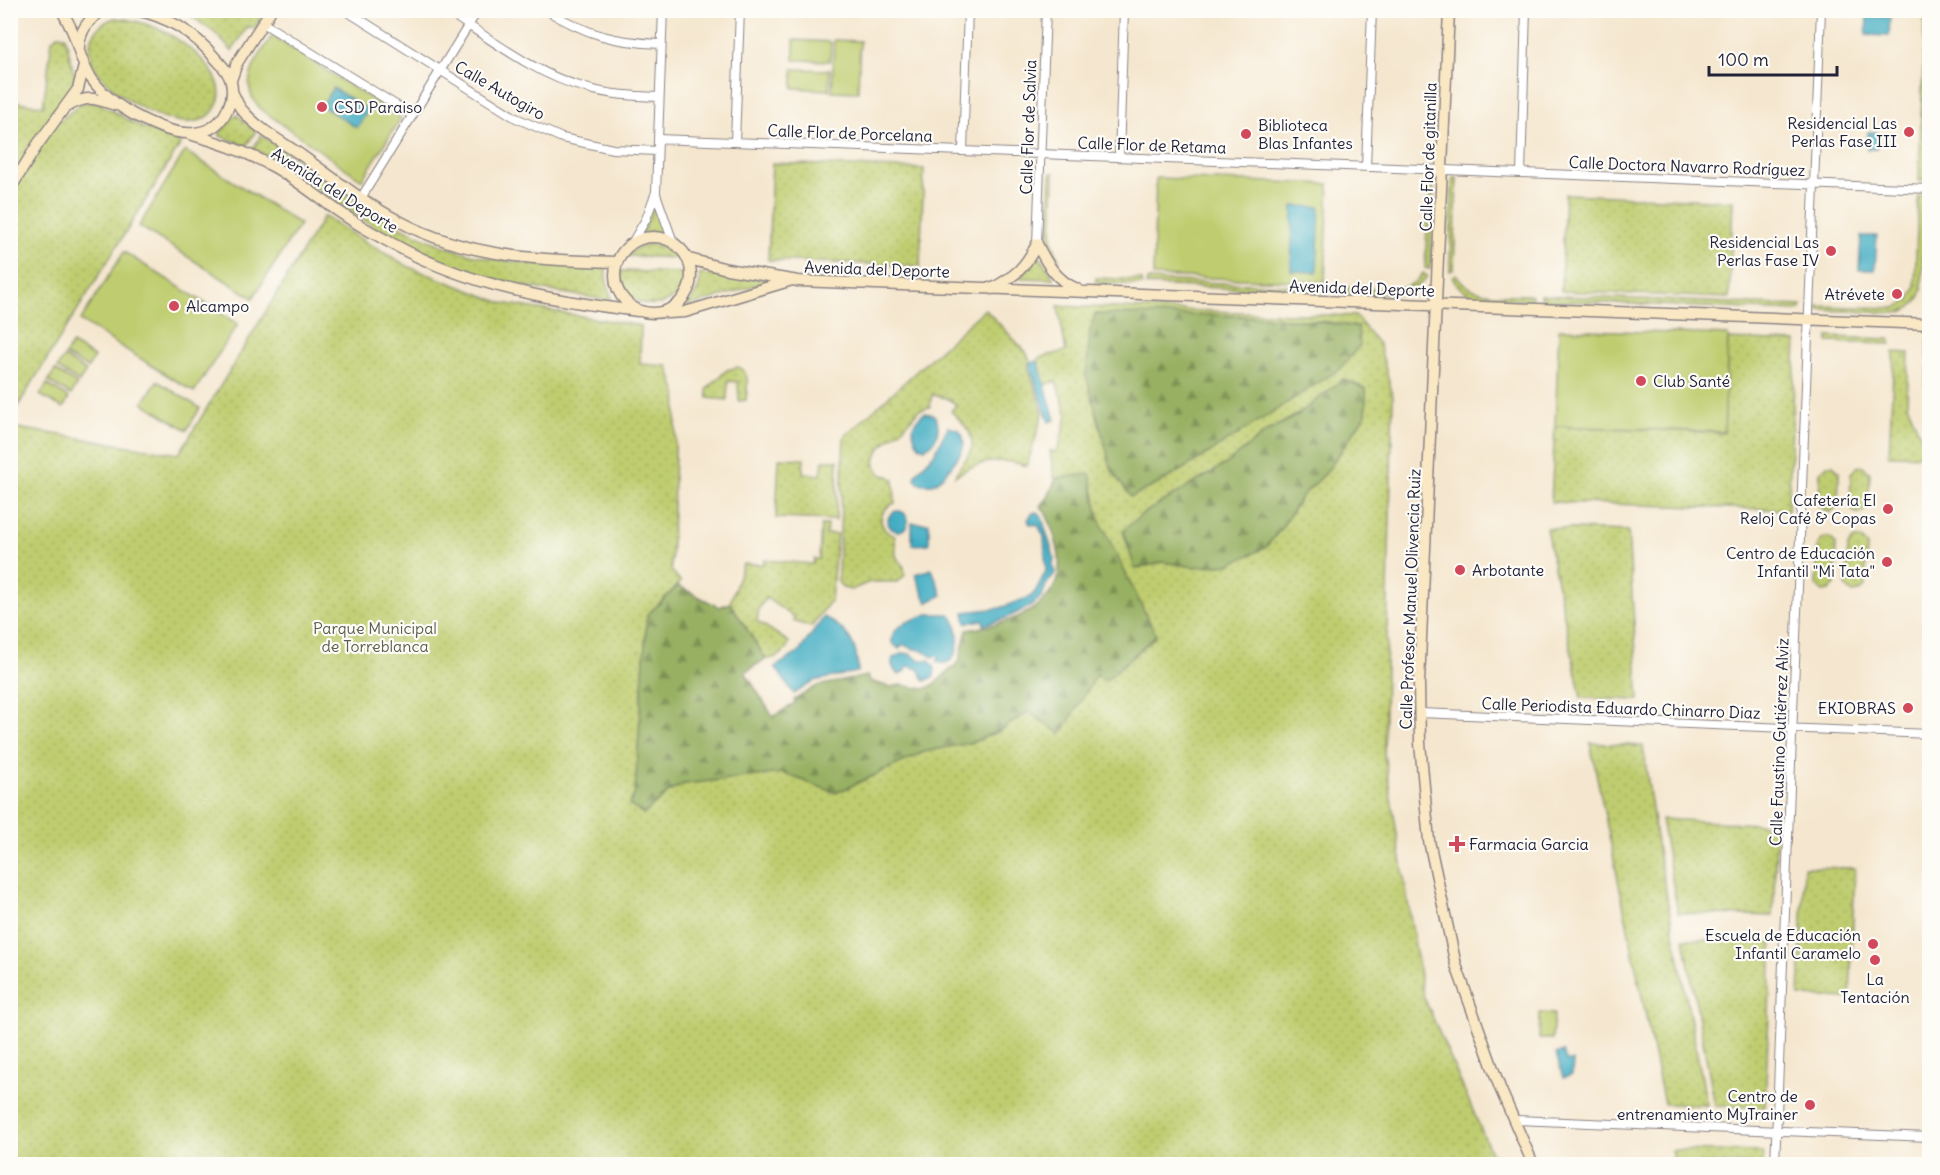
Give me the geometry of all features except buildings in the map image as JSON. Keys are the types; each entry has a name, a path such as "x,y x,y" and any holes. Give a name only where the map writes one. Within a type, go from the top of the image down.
{"street":[{"path":"62,10 73,33 84,66 97,87 121,107"},
{"path":"78,50 82,30 88,22 104,10"},
{"name":"Avenida del Deporte","path":"135,10 173,22 191,34 227,71 242,111 360,198 400,222 434,237 472,249 548,260 617,262"},
{"path":"189,134 210,129 219,123 230,105 237,63 271,10"},
{"name":"Calle Autogiro","path":"345,10 516,118 562,138 613,149 657,151"},
{"path":"445,10 545,73 584,88 621,96 659,97"},
{"path":"360,198 478,10"},
{"path":"546,10 574,27 602,37 631,43 661,44"},
{"path":"632,243 652,237 673,242 681,248 689,260 692,275 687,293 675,308 662,313 650,314 638,311 620,296 615,273 617,262 623,251 632,243 646,219 656,192 663,10"},
{"path":"735,142 740,10"},
{"path":"963,151 968,10"},
{"name":"Calle Flor de Salvia","path":"1037,244 1046,10"},
{"path":"1119,157 1124,10"},
{"path":"1366,167 1372,10"},
{"name":"Calle Flor de gitanilla","path":"1437,305 1449,10"},
{"path":"1521,173 1527,10"},
{"name":"Calle Faustino Gutiérrez Alviz","path":"1776,1164 1821,10"},
{"path":"263,23 412,115"},
{"path":"10,189 38,144 78,89 84,66"},
{"path":"65,108 83,98 95,98 121,107"},
{"name":"Avenida del Deporte","path":"121,107 162,129 218,141 275,168 349,219 395,246 448,269 510,291 638,311"},
{"name":"Calle Flor de Porcelana","path":"658,139 1041,154"},
{"name":"Calle Flor de Retama","path":"1041,154 1443,170"},
{"name":"Calle Doctora Navarro Rodríguez","path":"1443,170 1929,189"},
{"path":"656,192 673,242"},
{"path":"992,289 1014,276 1029,260 1037,244"},
{"path":"1037,244 1048,266 1067,285 1086,292"},
{"name":"Avenida del Deporte","path":"689,260 794,280 1929,324"},
{"name":"Avenida del Deporte","path":"662,313 685,312 794,280"},
{"name":"Calle Profesor Manuel Olivencia Ruiz","path":"1437,305 1419,683 1420,743 1429,841 1456,965 1500,1088 1533,1164"},
{"path":"1929,324 1929,394"},
{"name":"Calle Periodista Eduardo Chinarro Diaz","path":"1420,713 1929,734"},
{"path":"1515,1120 1929,1137"}],"green space":[{"path":"184,11 265,11 254,29 248,26 232,51 215,33"},
{"path":"1925,11 1929,11 1926,177 1919,181"},
{"path":"115,18 159,29 193,51 213,73 218,85 219,98 212,113 206,118 195,121 173,120 138,106 106,82 95,67 90,53 92,38 98,28"},
{"path":"57,35 65,36 76,82 74,89 53,114 61,120 81,103 97,102 135,124 181,143 11,417 11,101 43,106 52,40"},
{"name":"CSD Paraiso","path":"272,36 401,118 362,180 256,104 249,85 251,75 259,56"},
{"path":"794,40 831,42 830,61 794,60"},
{"path":"834,40 860,41 858,92 832,91"},
{"path":"793,69 830,70 829,90 793,88"},
{"path":"237,115 256,131 246,146 220,136 220,132"},
{"path":"261,135 361,204 413,233 441,245 487,258 538,264 606,267 612,301 494,280 422,253 378,229 253,149"},
{"path":"185,151 300,224 253,298 139,226"},
{"path":"772,163 924,169 920,266 768,260"},
{"path":"1051,173 1054,173 1052,240 1059,260 1056,263 1048,240"},
{"path":"1156,178 1329,184 1325,282 1153,276"},
{"path":"1454,178 1457,178 1454,269 1450,271 1452,182"},
{"path":"1429,187 1434,188 1430,269 1425,268"},
{"path":"1565,194 1733,201 1729,298 1561,291"},
{"path":"1918,196 1922,196 1925,200 1922,289 1916,302 1909,308 1896,313 1819,310 1817,306 1896,308 1909,301 1915,288"},
{"path":"655,204 665,235 654,232 642,233"},
{"name":"Parque Municipal de Torreblanca","path":"324,216 409,267 502,303 641,326 640,364 668,366 677,394 671,570 681,582 647,615 635,793 629,805 644,814 669,792 684,784 783,773 836,793 924,752 974,742 1001,730 1028,712 1098,674 1105,681 1156,636 1099,519 1090,474 1054,477 1050,451 1057,452 1067,416 1056,381 1044,385 1038,358 1066,351 1058,306 1355,316 1379,344 1393,396 1384,753 1423,995 1496,1164 11,1164 10,427 179,454","holes":["1237,316 1321,321 1358,327 1237,434 1158,484","1343,379 1366,389 1366,414 1325,474 1301,497 1280,530 1265,548 1196,567 1163,562 1141,515 1226,464 1266,432 1299,414"]},
{"path":"651,244 666,248 679,258 627,256 644,245"},
{"path":"124,252 238,324 194,392 80,321"},
{"path":"1037,252 1054,279 1019,278 1032,263"},
{"path":"621,271 685,273 682,287 675,297 662,303 646,304 632,298 627,293"},
{"path":"1423,273 1427,276 1414,289 1397,294 1384,294 1384,289 1410,285"},
{"path":"700,274 765,279 766,282 687,307 699,287"},
{"path":"1456,274 1471,288 1480,292 1532,295 1532,298 1531,300 1497,300 1476,296 1458,286 1452,277"},
{"path":"1096,278 1142,280 1142,285 1096,283"},
{"path":"1147,280 1328,287 1328,292 1146,285"},
{"path":"1332,287 1380,289 1380,294 1332,292"},
{"path":"1540,295 1802,306 1797,311 1542,300"},
{"path":"985,309 1026,352 1030,361 1028,366 1043,413 1027,466 999,461 990,462 972,467 955,476 971,449 971,437 969,431 951,411 956,405 945,398 932,395 930,407 919,410 885,443 874,463 882,475 894,480 895,503 885,510 881,520 884,529 895,536 896,556 904,567 905,575 898,582 870,582 851,590 843,588 838,582 838,575 844,437"},
{"path":"1095,314 1226,316 1325,322 1358,327 1360,345 1340,369 1196,461 1131,497 1112,471 1086,375 1090,331"},
{"name":"Club Santé","path":"1559,329 1728,335 1724,432 1555,426"},
{"path":"1828,337 1891,339 1891,344 1828,342"},
{"path":"1728,339 1796,342 1788,510 1551,502 1555,426 1724,433"},
{"path":"72,344 94,357 88,368 65,355"},
{"path":"1894,352 1909,353 1907,404 1929,456 1889,455"},
{"path":"64,357 86,371 79,382 57,368"},
{"path":"738,367 747,376 746,400 739,401 738,382 728,381 727,400 708,398 708,388 727,370"},
{"path":"55,370 77,384 71,395 48,381"},
{"path":"1343,379 1366,389 1366,414 1325,474 1301,497 1280,530 1265,548 1230,564 1196,567 1163,562 1135,569 1123,531 1141,515 1226,464 1266,432 1299,414"},
{"path":"157,381 200,408 187,430 143,403"},
{"path":"47,384 69,398 63,408 40,395"},
{"path":"779,458 804,459 803,473 821,475 823,460 838,460 836,520 776,518"},
{"path":"1827,465 1833,465 1839,472 1838,505 1831,512 1826,512 1819,505 1820,472"},
{"path":"1863,466 1870,473 1868,507 1862,513 1856,513 1850,507 1851,473 1857,467"},
{"path":"1090,474 1099,519 1156,635 1105,681 1097,674 1061,734 1028,712 1001,730 973,742 924,752 836,793 783,773 684,784 668,792 644,814 629,805 635,793 647,615 678,586 719,607 730,603 766,659 745,672 773,717 795,703 794,700 817,686 867,676 870,681 889,687 901,685 925,689 933,685 959,662 967,630 1020,616 1048,596 1056,583 1059,566 1053,530 1041,506 1048,497 1056,478"},
{"path":"821,525 827,525 826,534 837,534 831,600 811,627 793,621 795,618 766,598 759,608 757,621 789,642 780,655 766,659 730,603 743,564 764,564 764,560 813,564 814,559 819,559"},
{"path":"1546,528 1628,531 1639,700 1581,698"},
{"path":"1824,538 1830,538 1836,544 1835,585 1829,591 1823,592 1816,586 1818,544"},
{"path":"1854,539 1860,539 1867,545 1865,587 1853,593 1846,587 1848,546"},
{"path":"1590,743 1643,746 1658,851 1707,1105 1664,1104"},
{"path":"1661,819 1777,825 1773,916 1678,913"},
{"path":"1804,867 1855,868 1850,998 1799,996"},
{"path":"1684,939 1772,942 1765,1107 1715,1106"},
{"path":"1540,1013 1554,1014 1552,1039 1539,1039"},
{"path":"1672,1150 1763,1152 1763,1164 1675,1164"}],"water":[{"path":"1867,16 1890,17 1889,36 1866,35"},
{"path":"333,88 368,110 357,128 322,106"},
{"path":"1868,132 1878,132 1877,149 1867,149"},
{"path":"1293,206 1320,207 1317,272 1291,271"},
{"path":"1861,236 1877,236 1875,270 1859,270"},
{"path":"1038,361 1055,420 1049,422 1031,369 1031,363"},
{"path":"925,413 935,415 938,429 933,442 925,448 919,446 913,428 920,416"},
{"path":"948,427 959,430 962,434 963,448 940,479 933,484 918,483 915,478 917,472 934,454"},
{"path":"894,511 902,511 908,517 908,525 902,531 894,531 888,525 888,517"},
{"path":"1037,512 1041,515 1054,557 1055,573 1046,585 1042,596 1031,606 1006,618 984,625 983,620 966,623 964,612 1000,608 1030,597 1035,592 1046,571 1044,537 1038,525 1030,524 1028,520 1032,513"},
{"path":"912,523 929,523 929,544 912,545"},
{"path":"932,569 942,595 927,603 915,574"},
{"path":"928,614 949,614 957,627 958,645 951,660 945,663 937,662 938,656 932,657 926,652 903,644 899,649 892,643 892,637 899,627"},
{"path":"824,617 846,633 850,639 858,662 858,672 814,681 794,694 775,667 798,653"},
{"path":"903,653 911,654 919,660 929,660 935,668 934,677 925,681 918,669 909,666 899,675 892,661 893,658"},
{"path":"1563,1051 1566,1061 1573,1061 1572,1075 1563,1078 1556,1054"}],"place":[{"name":"CSD Paraiso","path":"322,107"},
{"name":"Residencial Las Perlas Fase III","path":"1909,132"},
{"name":"Biblioteca Blas Infantes","path":"1246,134"},
{"name":"Residencial Las Perlas Fase IV","path":"1831,251"},
{"name":"Atrévete","path":"1897,294"},
{"name":"Alcampo","path":"174,306"},
{"name":"Club Santé","path":"1641,381"},
{"name":"Cafetería El Reloj Café & Copas","path":"1888,509"},
{"name":"Centro de Educación Infantil \"Mi Tata\"","path":"1887,562"},
{"name":"Arbotante","path":"1460,570"},
{"name":"EKIOBRAS","path":"1908,708"},
{"name":"Farmacia Garcia","path":"1457,844"},
{"name":"Escuela de Educación Infantil Caramelo","path":"1873,944"},
{"name":"La Tentación","path":"1875,960"},
{"name":"Centro de entrenamiento MyTrainer","path":"1810,1105"}]}
